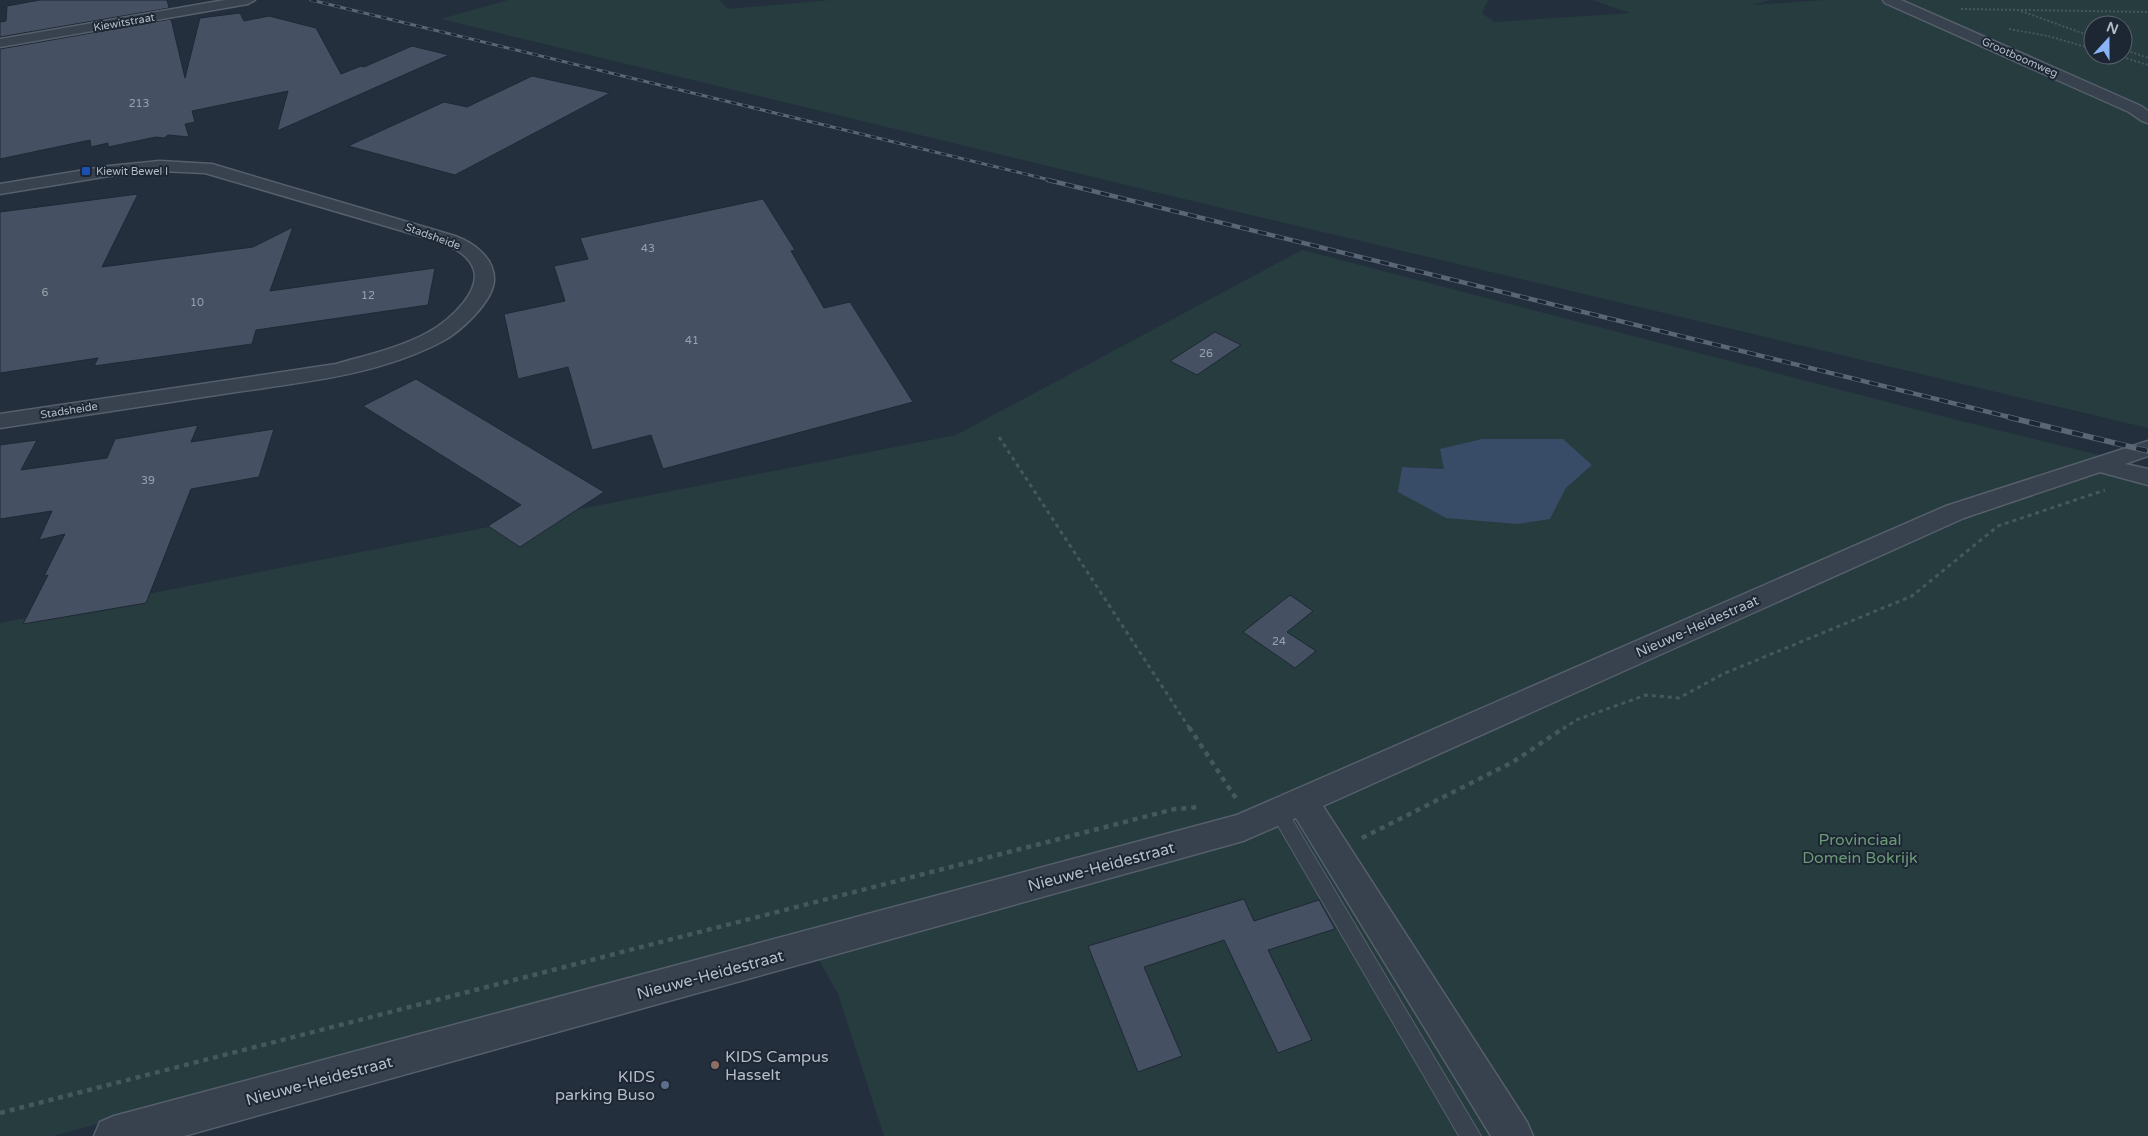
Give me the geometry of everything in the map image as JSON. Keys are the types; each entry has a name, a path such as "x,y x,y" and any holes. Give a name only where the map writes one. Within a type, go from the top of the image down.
{"street":[{"name":"Kiewitstraat","path":"0,43 248,0"},
{"name":"Grootboomweg","path":"1890,0 2135,109 2148,118"},
{"name":"Stadsheide","path":"0,189 126,169 160,166 206,168 437,235 466,248 480,261 484,274 482,292 465,312 435,337 390,356 338,370 0,421"},
{"name":"Nieuwe-Heidestraat","path":"114,1136 1243,827 1955,512 2148,448"},
{"path":"2097,464 2147,477"},
{"path":"1291,806 1334,851 1513,1136"}],"lane":[{"path":"1291,806 1471,1136"}],"path":[{"path":"1953,8 2148,12"},
{"path":"2018,10 2083,33"},
{"path":"2133,52 2148,58"},
{"path":"2133,61 2148,65"},
{"path":"999,437 1241,805 1232,806"},
{"path":"1334,851 1513,762 1576,720 1646,695 1679,698 1723,674 1912,596 1998,526 2147,477"},
{"path":"0,1113 1175,809 1204,807"}],"green space":[{"path":"508,0 720,0 728,9 830,0 1488,0 1482,13 1494,22 1630,13 1592,0 1771,0 1752,5 1824,0 2148,0 2148,428 1184,199 441,19"},
{"name":"Provinciaal Domein Bokrijk","path":"1302,250 1949,418 2148,467 2148,1136 884,1136 838,994 805,935 53,1136 0,1136 0,623 956,435","holes":["1482,439 1519,440 1592,465 1566,488 1550,519 1402,467 1445,469"]}],"water":[{"path":"1482,439 1563,439 1592,465 1566,488 1550,519 1518,524 1446,518 1398,492 1402,467 1444,469 1440,449"}],"building":[{"path":"40,0 167,0 169,8 0,37 0,22 6,21 7,6"},
{"path":"240,13 244,21 269,16 316,28 341,74 361,66 364,67 412,46 449,55 277,131 288,91 192,111 195,122 185,124 189,137 168,135 164,138 156,137 108,147 108,143 91,147 90,140 0,159 0,49 171,19 185,78 200,18"},
{"path":"532,76 610,93 455,175 348,146 444,102 467,107"},
{"path":"138,194 102,267 253,247 293,227 270,291 435,268 428,305 256,330 252,344 94,366 98,358 0,373 0,212"},
{"path":"763,199 795,250 791,251 824,308 850,302 913,402 663,469 651,435 592,450 568,367 518,379 504,314 565,301 554,266 588,259 580,238"},
{"path":"1215,332 1241,345 1197,375 1170,361"},
{"path":"416,379 604,492 520,547 488,526 521,505 363,406"},
{"path":"198,425 191,442 274,429 259,477 191,489 146,603 23,624 48,575 44,576 65,534 39,540 52,511 0,519 0,445 37,440 21,470 107,458 115,439"},
{"path":"1290,595 1313,611 1287,632 1316,651 1295,668 1243,632"},
{"path":"1244,899 1254,921 1319,900 1335,929 1268,950 1312,1040 1278,1053 1224,940 1144,967 1182,1056 1138,1072 1088,946"}],"railway":[{"path":"311,0 1054,181"},
{"path":"1048,180 2013,418"},
{"path":"2008,417 2148,451"}],"place":[{"name":"Kiewit Bewel I","path":"86,171"},
{"name":"KIDS Campus Hasselt","path":"715,1065"},
{"name":"KIDS parking Buso","path":"665,1085"}]}
